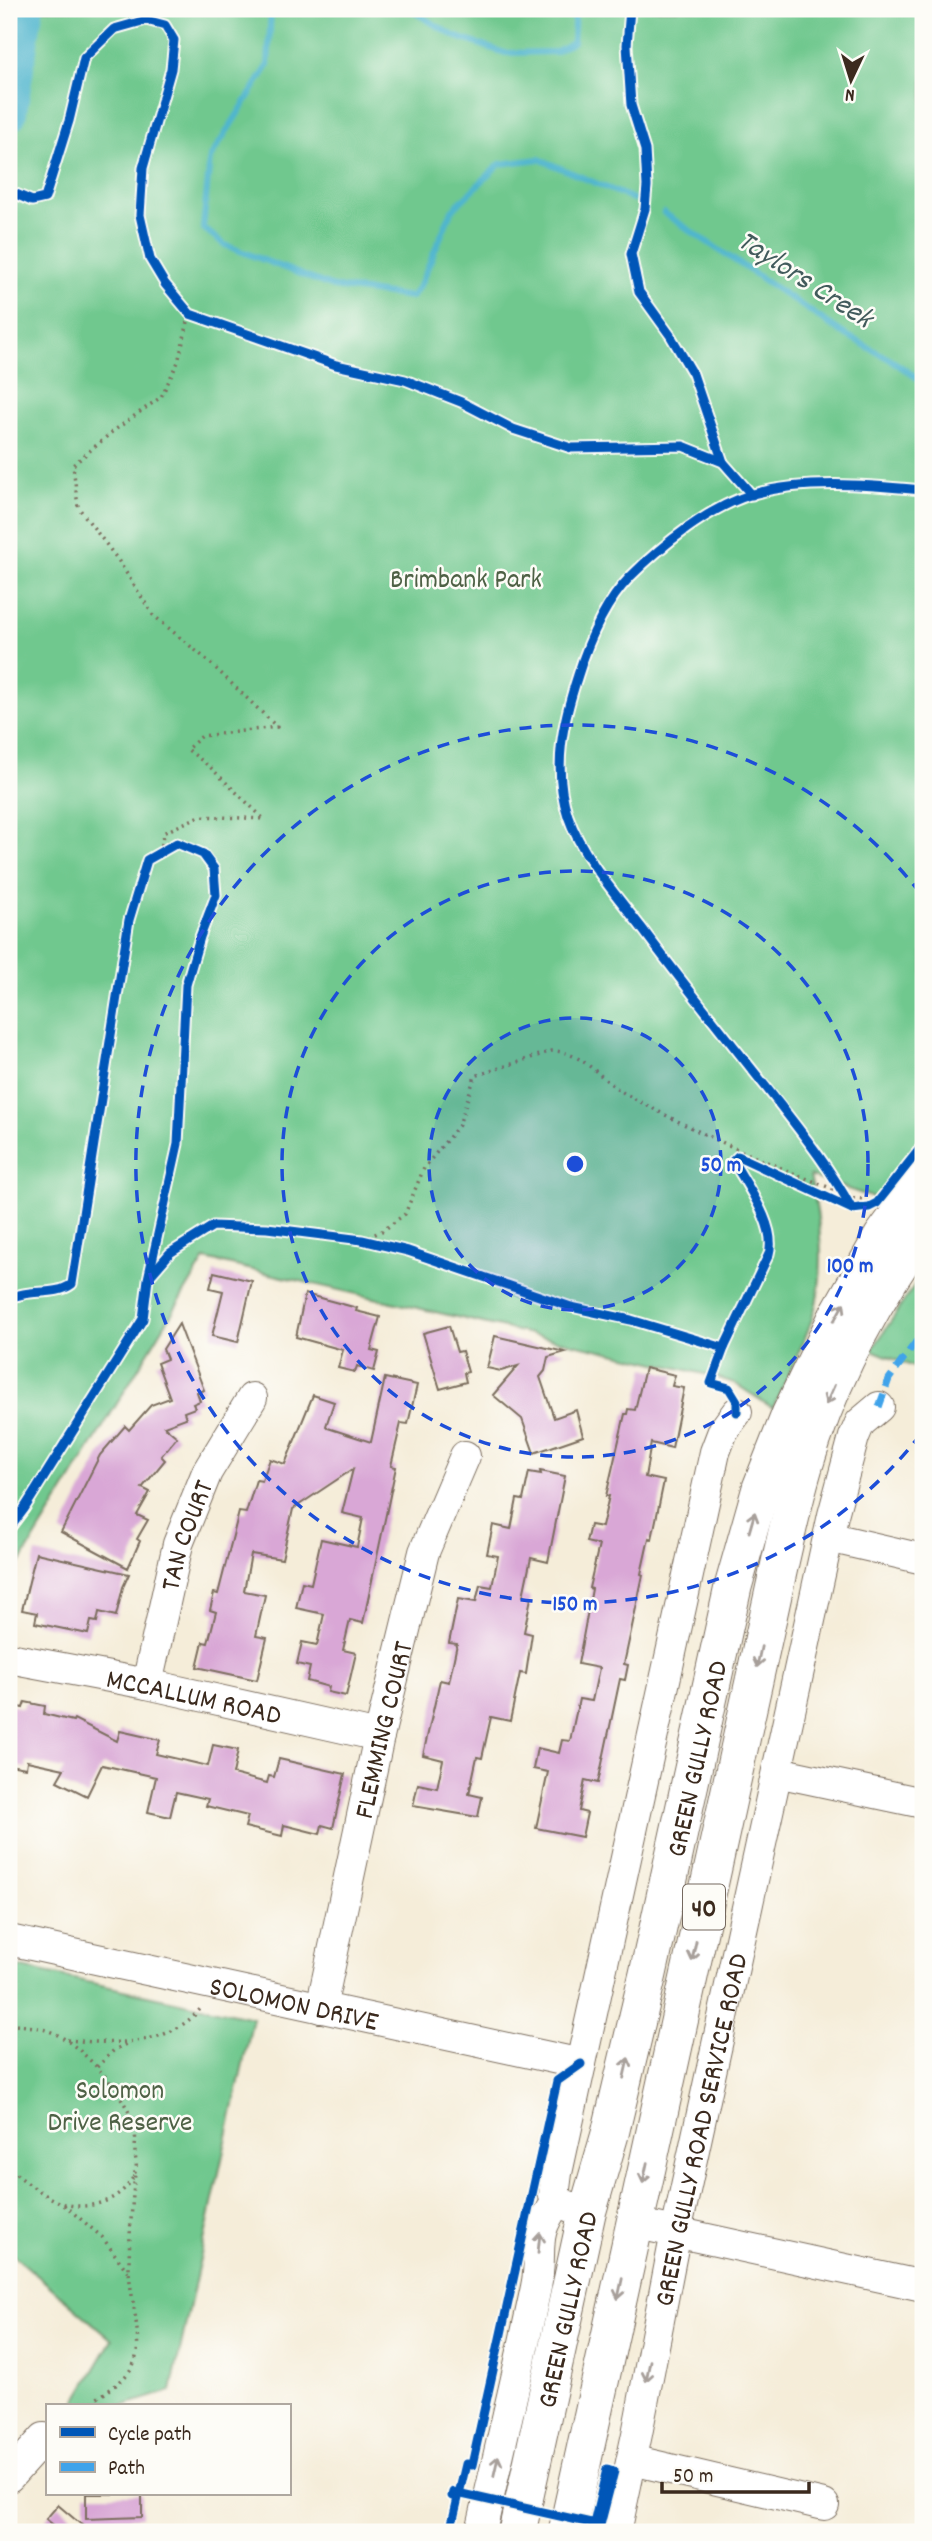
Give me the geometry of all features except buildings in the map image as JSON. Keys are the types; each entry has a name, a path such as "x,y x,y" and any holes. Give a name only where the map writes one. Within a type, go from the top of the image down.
{"main road":[{"name":"GREEN GULLY ROAD","path":"517,2532 572,2208 610,2134 733,1587 761,1488 790,1415 838,1315 883,1236 923,1182"},
{"name":"GREEN GULLY ROAD","path":"567,2532 785,1538 804,1465 820,1418 862,1327 894,1270 923,1229"},
{"path":"572,2208 634,2222"}],"street":[{"name":"TAN COURT","path":"147,1684 178,1544 207,1472 252,1398"},
{"name":"GREEN GULLY ROAD SERVICE ROAD","path":"616,2532 676,2232 828,1537 854,1437 860,1423 878,1407"},
{"path":"572,2208 554,2196 558,2173 715,1452 723,1431 737,1412"},
{"name":"FLEMMING COURT","path":"321,2008 379,1736 424,1552 466,1456"},
{"path":"828,1537 923,1559"},
{"name":"MCCALLUM ROAD","path":"9,1658 147,1684 379,1736"},
{"path":"777,1772 923,1803"},
{"name":"SOLOMON DRIVE","path":"9,1940 581,2064"},
{"path":"481,2532 536,2289 541,2230 545,2218 572,2208"},
{"path":"634,2222 923,2286"},
{"path":"9,2477 44,2438"},
{"path":"632,2460 824,2505"}],"path":[{"path":"182,304 190,314 202,318"},
{"path":"161,852 163,833 200,816 264,819 211,767 187,748 202,736 277,727 207,660 153,615 118,560 78,507 73,466 112,432 161,397 178,362 190,314"},
{"path":"362,1240 384,1230 405,1214 424,1168 459,1125 475,1076 552,1051 565,1051 577,1056 615,1088 711,1139 844,1195 863,1199 869,1206"},
{"path":"733,1161 738,1156 823,1196"},
{"path":"834,1175 852,1209"},
{"path":"835,1202 852,1209 869,1206"},
{"path":"348,1238 373,1243"},
{"path":"65,2040 130,2042 165,2035 188,2022 204,2004"},
{"path":"9,2025 26,2025 65,2040 97,2067 121,2099 135,2129 136,2169 129,2274 137,2344 135,2361 127,2375 89,2404"},
{"path":"97,2067 114,2050 130,2042"},
{"path":"9,2167 16,2176 62,2203 102,2236 129,2274"},
{"path":"62,2203 102,2204 123,2190 136,2169"}],"green space":[{"name":"Brimbank Park","path":"9,9 923,9 923,1145 880,1200 810,1176 821,1247 820,1283 808,1330 773,1408 734,1383 713,1376 205,1259 9,1581"},
{"path":"923,1272 923,1371 872,1350"},
{"name":"Solomon Drive Reserve","path":"9,1965 253,2018 171,2391 129,2404 74,2404 112,2340 9,2251"}],"waterway":[{"path":"9,114 26,9"},
{"name":"Taylors Creek","path":"271,9 268,66 210,158 203,228 225,245 333,287 412,297 421,283 452,210 500,164 539,159 633,199"},
{"name":"Taylors Creek","path":"409,9 454,36 505,53 555,52 573,42 575,9"},
{"name":"Taylors Creek","path":"664,213 841,332 891,360 923,382"}],"marked path":[{"path":"879,1407 889,1379 923,1332"}],"cycle path":[{"path":"630,9 627,45 631,105 645,150 647,186 645,209 631,254 639,292 670,335 693,374 723,462"},
{"path":"9,191 32,201 45,198 69,121 84,58 114,29 146,20 165,25 174,40 171,69 143,168 140,215 150,259 165,284 190,314 336,365 405,380 461,402 513,429 571,448 683,446 723,462 752,495"},
{"path":"852,1209 812,1146 590,860 574,831 563,798 561,745 582,662 605,610 630,577 687,528 736,500 774,489 838,485 923,490"},
{"path":"9,1299 24,1294 58,1290 72,1284 129,920 147,860 177,843 203,854 214,869 216,895 186,985 178,1144 148,1279 143,1319 9,1529"},
{"path":"737,1412 737,1401 729,1388 711,1383 724,1348 769,1254 770,1243 765,1219 733,1161 738,1156 852,1209 877,1203 923,1145"},
{"path":"150,1276 170,1253 213,1226 267,1228 362,1240 408,1251 571,1307 631,1320 724,1348"},
{"path":"450,2532 466,2464 472,2465 557,2081 581,2064"},
{"path":"452,2496 453,2492 600,2525 614,2471 607,2469 592,2532"}]}
